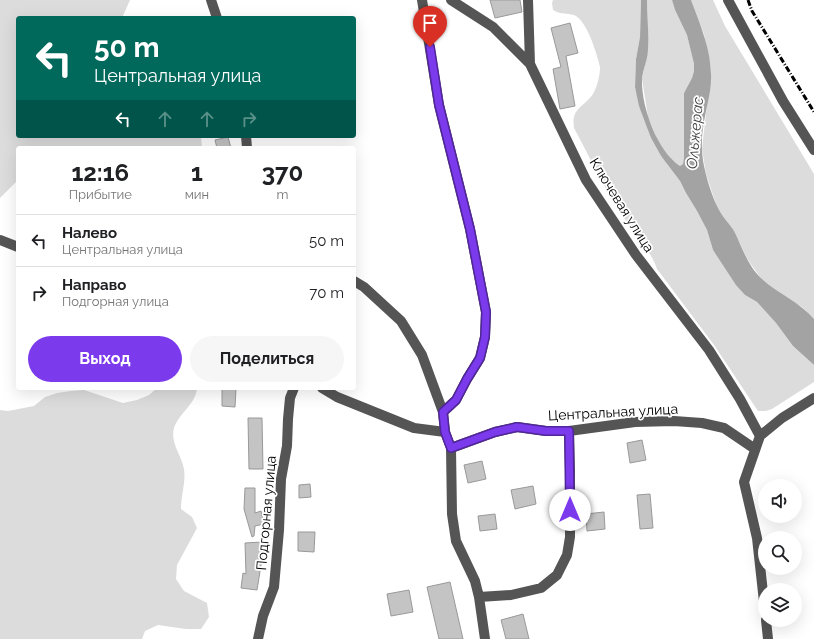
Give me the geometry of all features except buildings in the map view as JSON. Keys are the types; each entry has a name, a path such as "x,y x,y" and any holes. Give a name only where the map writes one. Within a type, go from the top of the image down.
{"street":[{"path":"211,0 216,16"},
{"path":"422,0 439,105 470,229 486,312 485,337 480,358 456,400 443,412"},
{"name":"Ключевая улица","path":"452,0 493,27 530,64 586,180 636,255 709,350 740,399 760,436"},
{"path":"528,0 530,64"},
{"path":"728,0 783,101 814,150"},
{"path":"0,240 16,246"},
{"path":"356,282 364,287 401,321 422,355 443,412 445,432 451,448 452,514 456,542 475,581 479,597 485,639"},
{"name":"Подгорная улица","path":"258,639 263,616 274,587 279,530 281,479 287,446 290,398 293,390"},
{"path":"325,390 337,397 414,428 445,432"},
{"path":"762,583 758,538 744,482 760,436 782,418 814,398"},
{"name":"Центральная улица","path":"451,448 495,432 517,427 546,431 569,431 635,422 674,421 702,423 724,428 755,449"},
{"path":"479,597 511,595 541,588 557,575 567,555 570,537 569,431"},
{"path":"767,627 768,639"}],"shaded area":[{"path":"0,0 130,0 123,16 16,16 16,138 201,138 202,146 16,146 16,182 0,198"},
{"path":"553,0 641,0 640,37 636,59 635,87 651,138 661,156 680,181 697,211 707,230 713,250 745,295 757,302 776,323 793,346 814,365 814,382 772,409 758,411 714,345 657,269 644,245 622,215 600,178 574,128 574,116 576,112 589,99 596,88 600,70 599,61 591,38 583,23 574,15 556,12 553,10"},
{"path":"647,0 672,0 687,35 694,64 692,78 684,93 684,157 683,164 680,166 665,153 658,141 648,117 642,79 648,50"},
{"path":"691,0 713,0 725,26 814,174 814,319 802,307 776,291 760,277 748,260 733,230 717,207 706,174 702,149 711,68 704,34"},
{"path":"84,390 123,403 137,400 149,395 155,390 197,390 191,404 176,423 173,433 173,439 184,469 181,509 192,517 197,528 177,565 176,579 184,591 207,603 209,617 201,629 186,629 158,625 145,631 142,639 0,639 0,410 8,411 34,406 45,397 71,391"}],"water":[{"name":"Ольжерас","path":"641,0 647,0 648,31 648,53 642,79 644,102 652,127 664,150 680,166 683,164 684,157 684,93 692,78 694,64 687,35 672,0 691,0 706,44 711,67 710,91 703,126 702,141 703,162 709,186 714,200 734,231 752,268 768,284 802,308 814,319 814,365 793,346 776,323 757,302 745,295 736,285 713,250 707,230 680,181 661,156 651,138 639,106 635,87 636,59 640,37"}],"railway":[{"path":"748,0 752,11 814,112"}],"route":[{"path":"430,47 439,105 470,229 486,312 485,337 480,358 456,400 443,412 445,432 451,448 495,432 517,427 546,431 569,431 570,510"}]}
